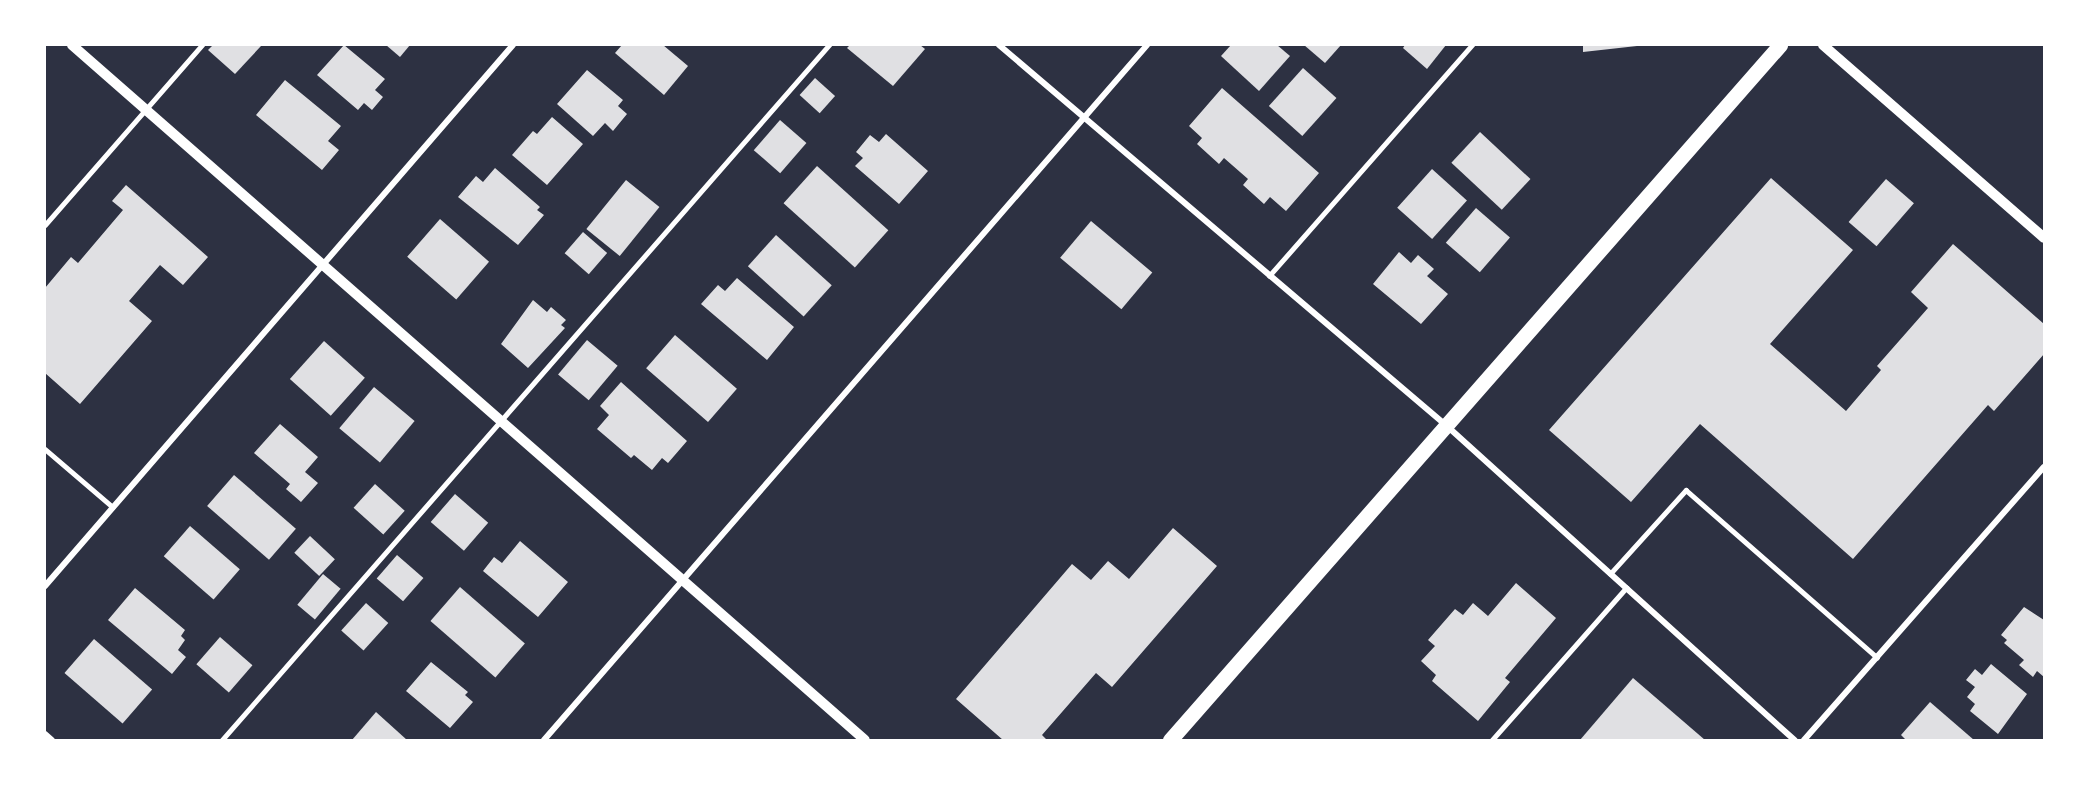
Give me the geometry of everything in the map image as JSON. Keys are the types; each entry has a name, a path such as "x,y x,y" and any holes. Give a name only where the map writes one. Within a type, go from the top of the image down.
{"main road":[{"path":"1170,740 1448,427 1780,45"}],"street":[{"path":"72,45 502,420 858,738"},
{"path":"45,586 321,264 513,45"},
{"path":"999,45 1448,427 1794,740"},
{"path":"544,740 1147,45"},
{"path":"1823,45 2044,238"},
{"path":"1804,740 2044,467"},
{"path":"45,734 52,740"}],"lane":[{"path":"45,225 202,45"},
{"path":"222,740 829,45"},
{"path":"1269,276 1472,45"},
{"path":"45,449 113,507"},
{"path":"1610,574 1686,490 1877,657"},
{"path":"1492,740 1626,588"}],"building":[{"path":"213,45 261,46 235,74 208,50"},
{"path":"344,45 385,79 375,90 383,97 372,110 364,103 358,110 317,75"},
{"path":"386,45 410,45 400,57"},
{"path":"622,45 663,45 688,66 664,95 615,53"},
{"path":"850,45 920,45 925,49 893,86 847,48"},
{"path":"1231,45 1277,45 1290,56 1259,91 1221,56"},
{"path":"1304,45 1341,45 1325,63"},
{"path":"1405,45 1446,45 1427,69 1403,48"},
{"path":"1583,45 1646,45 1583,52"},
{"path":"1303,68 1336,98 1302,136 1269,106"},
{"path":"587,70 623,100 618,106 627,114 613,131 605,123 593,136 557,104"},
{"path":"815,78 835,96 820,113 800,95"},
{"path":"285,80 341,126 328,141 339,150 322,170 256,115"},
{"path":"1222,88 1319,173 1286,211 1270,197 1264,204 1243,185 1248,179 1224,158 1219,164 1197,144 1202,138 1189,126"},
{"path":"552,117 583,144 547,185 512,155 533,131 537,134"},
{"path":"780,120 806,143 780,173 754,150"},
{"path":"1480,132 1530,179 1502,210 1451,163"},
{"path":"886,134 928,171 899,204 855,166 863,158 856,152 870,135 879,142"},
{"path":"817,166 888,230 855,267 784,203"},
{"path":"495,168 540,207 537,210 544,215 518,245 458,197 476,176 483,182"},
{"path":"1432,169 1467,200 1432,239 1397,208"},
{"path":"1771,178 1853,250 1770,344 1846,411 1881,370 1877,366 1928,308 1911,292 1953,244 2044,324 2044,354 1994,411 1988,405 1853,559 1700,424 1631,502 1549,430"},
{"path":"1886,179 1914,203 1877,246 1849,222"},
{"path":"626,180 659,207 620,256 586,229"},
{"path":"126,185 208,257 183,285 160,265 129,301 152,321 80,404 45,373 45,288 71,257 78,263 123,210 112,201"},
{"path":"1476,208 1510,238 1480,272 1446,243"},
{"path":"440,219 489,262 456,299 407,257"},
{"path":"1091,221 1152,272 1121,309 1060,258"},
{"path":"583,232 607,253 589,274 565,253"},
{"path":"776,235 832,285 804,316 748,266"},
{"path":"1399,252 1411,263 1418,255 1434,269 1427,276 1448,294 1421,324 1373,284"},
{"path":"737,278 794,327 767,360 701,304 718,285 725,291"},
{"path":"533,300 547,312 551,307 566,320 561,325 565,328 528,368 501,344"},
{"path":"675,335 737,389 708,422 646,368"},
{"path":"587,340 618,366 589,400 558,374"},
{"path":"324,341 365,378 331,416 290,379"},
{"path":"621,382 687,441 668,463 662,458 652,470 634,455 631,458 597,429 609,415 600,406"},
{"path":"374,387 415,421 380,462 339,428"},
{"path":"280,424 318,457 305,472 318,483 301,502 286,489 290,484 254,453"},
{"path":"234,475 296,529 269,560 207,506"},
{"path":"375,484 405,511 383,535 354,508"},
{"path":"455,494 488,523 464,551 431,522"},
{"path":"190,526 240,569 214,599 164,556"},
{"path":"1173,528 1217,566 1112,687 1096,673 1042,735 1047,740 1003,740 956,699 1072,564 1091,580 1108,561 1129,579"},
{"path":"310,536 335,559 319,576 294,553"},
{"path":"520,541 568,582 538,617 483,571 494,557 502,563"},
{"path":"397,555 423,578 403,601 377,578"},
{"path":"323,574 341,589 315,619 297,605"},
{"path":"1516,583 1556,618 1505,678 1510,682 1478,721 1432,681 1436,675 1421,661 1435,646 1428,640 1455,609 1463,615 1473,603 1488,616"},
{"path":"460,587 525,643 495,677 430,621"},
{"path":"135,588 185,630 181,636 185,640 178,650 186,657 172,674 108,620"},
{"path":"366,603 388,623 364,651 341,630"},
{"path":"2024,607 2044,620 2044,677 2037,671 2033,677 2019,665 2024,660 2004,643 2007,640 2001,635"},
{"path":"220,637 252,665 229,692 196,664"},
{"path":"94,639 152,690 123,723 64,673"},
{"path":"431,662 468,692 465,695 473,702 450,728 406,691"},
{"path":"1991,664 2027,694 1998,734 1970,711 1975,704 1967,697 1975,687 1966,680 1975,669 1982,675"},
{"path":"1633,678 1705,740 1580,740"},
{"path":"1930,702 1974,740 1906,740 1901,735"},
{"path":"376,712 407,740 352,740"}]}
